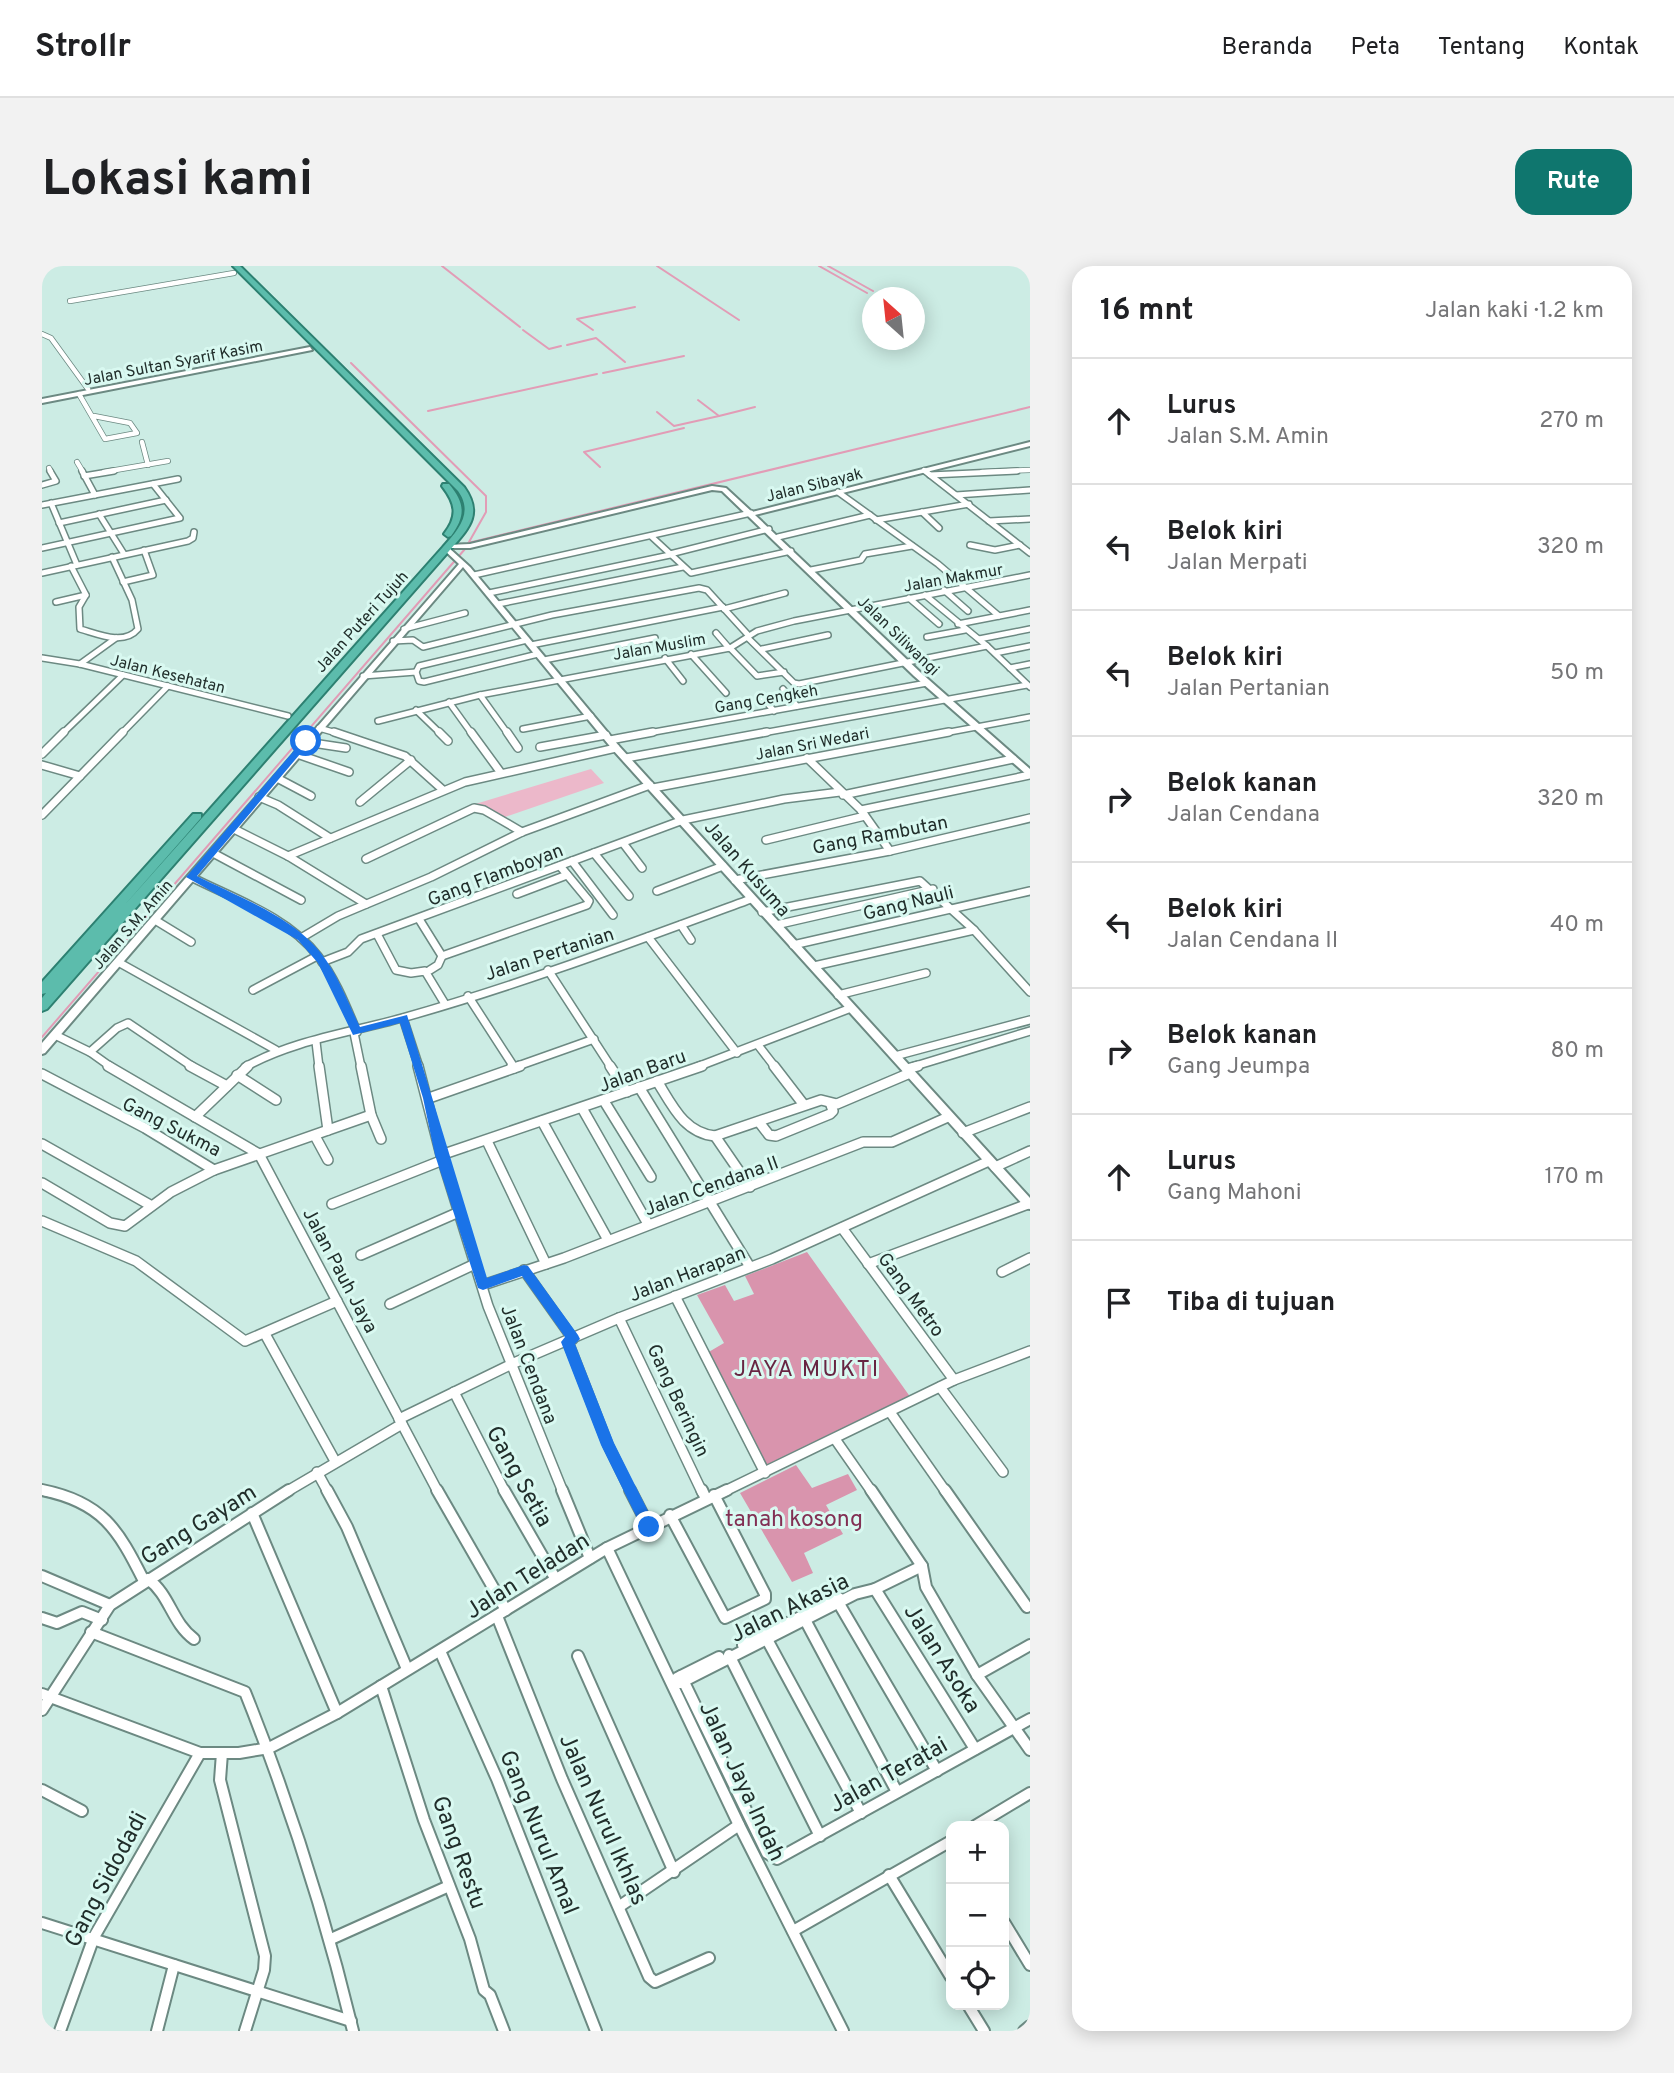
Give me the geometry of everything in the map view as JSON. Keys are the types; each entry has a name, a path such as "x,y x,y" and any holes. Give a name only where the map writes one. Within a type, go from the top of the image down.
{"highway":[{"name":"Jalan Puteri Tujuh","path":"42,1006 288,716 459,520 457,498 410,443 232,268"},
{"name":"Jalan Puteri Tujuh","path":"42,990 453,555 468,523 471,505 461,489 309,348 290,324"}],"street":[{"path":"147,287 66,301 214,276 232,268"},
{"path":"42,334 51,338 88,389"},
{"name":"Jalan Sultan Syarif Kasim","path":"42,400 309,348"},
{"name":"Jalan Sultan Syarif Kasim","path":"42,400 200,369"},
{"path":"79,394 94,416 95,426 106,440 137,433 130,423 94,416"},
{"path":"142,442 148,465"},
{"name":"Jalan Sibayak","path":"453,555 470,546 714,488 724,489 752,514 1030,444"},
{"path":"84,476 168,461"},
{"path":"76,462 95,495"},
{"path":"42,485 56,481 49,468"},
{"path":"927,472 1030,470"},
{"path":"927,472 1030,553"},
{"path":"42,505 178,479"},
{"path":"42,548 180,518 153,484"},
{"path":"956,495 1030,490"},
{"path":"838,492 966,587 999,617"},
{"path":"59,523 166,500"},
{"path":"51,503 86,595"},
{"path":"778,537 873,518 969,505"},
{"path":"922,512 939,528"},
{"path":"99,514 124,554"},
{"path":"474,575 752,514"},
{"name":"Jalan Siliwangi","path":"752,514 927,683 1030,774"},
{"path":"989,521 1030,519"},
{"path":"489,593 670,555 769,529"},
{"path":"42,573 190,540 194,531"},
{"path":"652,537 692,573 791,551"},
{"path":"970,545 995,550 1020,545"},
{"path":"811,570 861,560 865,554 912,546"},
{"path":"124,582 153,575 144,550"},
{"name":"Jalan Kusuma","path":"453,555 474,575 611,741 762,912 1028,1201"},
{"name":"Jalan S.M. Amin","path":"42,1050 404,629 453,555"},
{"path":"80,664 116,638 138,631 132,600 112,557"},
{"path":"498,604 683,567"},
{"name":"Jalan Makmur","path":"758,629 852,608 1030,575"},
{"path":"393,641 414,640 422,647 514,624 699,588 707,590 748,637 799,684 987,646"},
{"path":"944,590 968,611"},
{"path":"655,638 541,657 432,681 420,682 416,672 419,666 529,642 724,608 785,593"},
{"path":"56,602 86,595"},
{"path":"86,595 79,607 80,628 116,638"},
{"path":"925,595 1028,684"},
{"path":"909,598 939,624"},
{"path":"958,624 1030,610"},
{"path":"404,629 465,613"},
{"name":"Jalan Muslim","path":"378,721 559,678 729,648 744,643 758,629"},
{"path":"979,639 1030,629"},
{"path":"928,637 965,630"},
{"path":"716,633 757,676 784,672"},
{"path":"762,649 828,635"},
{"path":"995,653 1030,646"},
{"path":"691,654 726,693"},
{"name":"Jalan Kesehatan","path":"42,658 123,674 288,716"},
{"path":"665,658 683,681"},
{"path":"1010,668 1030,664"},
{"path":"363,676 416,672"},
{"path":"42,754 123,674"},
{"name":"Gang Cengkeh","path":"611,741 927,683"},
{"path":"626,758 1028,684"},
{"path":"42,815 168,686"},
{"path":"783,689 797,706"},
{"path":"480,695 518,748"},
{"path":"760,695 774,710"},
{"path":"449,702 501,773"},
{"path":"416,710 448,740"},
{"path":"523,729 591,716"},
{"name":"Jalan Sri Wedari","path":"301,938 366,904 422,881 522,832 568,813 652,787 1030,718"},
{"path":"318,728 388,748 411,760 443,790"},
{"path":"306,741 346,748"},
{"path":"288,856 443,790 611,741"},
{"path":"541,747 611,741"},
{"path":"297,754 349,772"},
{"path":"807,758 863,813 890,851"},
{"name":"Gang Flamboyan","path":"253,990 320,959 348,953 361,939 683,820 784,799 842,793 1013,759"},
{"path":"360,802 411,760"},
{"path":"42,765 80,776"},
{"path":"766,840 863,813 1030,774"},
{"path":"277,778 311,796"},
{"path":"259,797 278,805 330,838"},
{"path":"366,859 474,808 484,810 522,832"},
{"name":"Gang Rambutan","path":"735,880 890,851 1029,818"},
{"path":"234,829 288,856 366,904"},
{"path":"623,843 642,868"},
{"path":"213,853 301,900"},
{"path":"594,853 629,896"},
{"path":"572,861 614,915"},
{"path":"377,934 398,972 428,970 438,965 442,956 587,905 589,901 560,866"},
{"path":"657,891 723,866"},
{"path":"517,894 567,875"},
{"path":"191,877 267,916 301,938 320,959 356,1032 371,1115 381,1139"},
{"path":"762,912 924,881 974,930 1030,992"},
{"path":"776,925 933,889"},
{"name":"Gang Nauli","path":"793,945 1030,891"},
{"name":"Jalan Pertanian","path":"195,1116 253,1061 276,1051 403,1018 648,937 751,899"},
{"path":"419,919 442,956"},
{"path":"155,920 191,942"},
{"path":"681,925 691,940"},
{"path":"814,966 974,930"},
{"path":"648,937 737,1053"},
{"path":"118,962 276,1051"},
{"path":"428,970 445,1004"},
{"path":"548,970 627,1092"},
{"path":"838,995 926,973"},
{"path":"468,996 514,1068"},
{"name":"Jalan Baru","path":"332,1204 487,1141 737,1053 851,1008"},
{"name":"Jalan Cendana","path":"403,1018 429,1098 442,1158 475,1264 538,1433 590,1558"},
{"path":"895,1056 1030,1020"},
{"path":"90,1052 117,1028 128,1023 195,1069 227,1086"},
{"path":"831,1105 908,1071 1030,1031"},
{"path":"55,1035 90,1052 120,1074 259,1154"},
{"path":"429,1098 594,1039"},
{"path":"316,1042 328,1130"},
{"path":"758,1045 804,1105"},
{"name":"Gang Sukma","path":"42,1074 145,1128 214,1170 371,1115"},
{"path":"237,1075 276,1100"},
{"path":"657,1081 688,1129 701,1136 715,1136 821,1100 831,1105 833,1111 776,1136 769,1135 759,1122"},
{"path":"639,1087 750,1267"},
{"path":"604,1101 651,1177"},
{"path":"963,1133 1030,1107"},
{"path":"582,1108 648,1224"},
{"name":"Jalan Cendana II","path":"483,1285 546,1264 863,1142 892,1142 948,1117"},
{"path":"542,1121 608,1240"},
{"path":"315,1136 328,1160"},
{"path":"715,1136 750,1187"},
{"path":"487,1141 546,1264"},
{"path":"42,1144 150,1205"},
{"name":"Jalan Harapan","path":"400,1421 514,1363 619,1318 750,1267 992,1164 1030,1151"},
{"name":"Jalan Pauh Jaya","path":"259,1154 501,1613"},
{"path":"42,1183 118,1226 130,1223 150,1205 214,1170"},
{"path":"868,1264 1028,1201"},
{"path":"360,1255 458,1213"},
{"path":"42,1221 136,1261 245,1341 337,1301"},
{"name":"Gang Metro","path":"842,1228 954,1380"},
{"path":"1002,1272 1030,1258"},
{"path":"390,1304 475,1264"},
{"path":"524,1270 570,1340 608,1445 649,1527"},
{"path":"676,1296 765,1473"},
{"name":"Gang Beringin","path":"619,1318 710,1497 765,1594 765,1599 725,1618 670,1515"},
{"path":"265,1334 335,1461"},
{"name":"Jalan Teladan","path":"46,1695 200,1753 222,1754 269,1748 337,1713 555,1578 670,1515 765,1473 954,1380 1030,1351"},
{"path":"940,1387 1003,1472"},
{"name":"Gang Setia","path":"454,1392 496,1477 555,1578"},
{"path":"890,1412 1027,1607"},
{"name":"Gang Gayam","path":"42,1710 46,1695 102,1620 110,1605 400,1421"},
{"path":"835,1439 922,1566 926,1587 977,1675 1030,1750"},
{"path":"317,1472 347,1527 407,1669"},
{"path":"42,1490 62,1493 93,1505 114,1528 146,1580 165,1591 179,1628 194,1639"},
{"path":"252,1513 337,1713"},
{"name":"Jalan Jaya Indah","path":"607,1548 678,1681 739,1825 843,2031"},
{"name":"Jalan Akasia","path":"678,1681 844,1598 875,1589 922,1566"},
{"path":"42,1576 110,1605"},
{"name":"Jalan Asoka","path":"875,1589 975,1749"},
{"path":"844,1598 937,1771"},
{"path":"42,1618 57,1623 82,1612 102,1620"},
{"name":"Jalan Nurul Ikhlas","path":"501,1613 562,1779 620,1906 637,1952 655,1982 709,1958"},
{"path":"804,1618 897,1793"},
{"path":"91,1632 245,1692 269,1748 331,1939 352,2026"},
{"path":"766,1637 861,1813"},
{"path":"977,1675 1030,1645"},
{"name":"Gang Nurul Amal","path":"440,1651 497,1779 596,2031"},
{"path":"729,1655 820,1836"},
{"path":"578,1656 674,1872"},
{"name":"Jalan Teratai","path":"678,1681 767,1853 777,1859 1030,1719"},
{"name":"Gang Restu","path":"381,1686 424,1820 470,1940 484,1990 490,1995 504,2031"},
{"name":"Gang Sidodadi","path":"60,2031 94,1937 200,1753"},
{"path":"222,1754 220,1780 228,1820 265,1956 244,2031"},
{"path":"42,1790 82,1811"},
{"path":"983,1821 1030,1793"},
{"path":"620,1906 674,1872 739,1825"},
{"path":"793,1931 946,1844"},
{"path":"889,1875 946,1970"},
{"path":"331,1939 449,1886"},
{"path":"42,1923 94,1937 132,1953 257,1991 352,2026"},
{"path":"1009,1930 1030,1965"},
{"path":"157,2031 174,1965"},
{"path":"971,2010 984,2031"},
{"path":"1024,2031 1030,2026"}],"shaded area":[{"path":"591,769 604,783 499,819 472,805"}],"green space":[{"name":"tanah kosong","path":"807,1252 911,1398 764,1468 707,1353 724,1343 697,1295 725,1285 734,1301 754,1294 745,1276"},
{"name":"tanah kosong","path":"796,1465 812,1488 848,1474 857,1490 826,1505 843,1534 804,1553 813,1573 792,1582 740,1493"}],"waterway":[{"path":"442,266 520,327"},
{"path":"657,266 739,320"},
{"path":"819,266 862,290"},
{"path":"828,266 866,287"},
{"path":"593,330 577,319 635,307"},
{"path":"523,330 549,349 561,346"},
{"path":"567,345 596,338 625,362"},
{"path":"603,373 684,356"},
{"path":"351,363 486,496 486,512 469,542"},
{"path":"428,411 597,374"},
{"path":"698,400 719,416"},
{"path":"719,416 755,407"},
{"path":"468,543 1030,407"},
{"path":"657,412 674,426 719,416"},
{"path":"600,467 584,452 684,428"},
{"path":"775,506 975,456"},
{"path":"42,1037 465,549"}],"district":[{"name":"JAYA MUKTI","path":"807,1368"}],"route":[{"path":"306,741 191,877 267,916 301,938 322,962 357,1032 403,1018 429,1098 435,1132 458,1213 483,1285 524,1270 573,1339 568,1342 608,1445 649,1527"}]}
